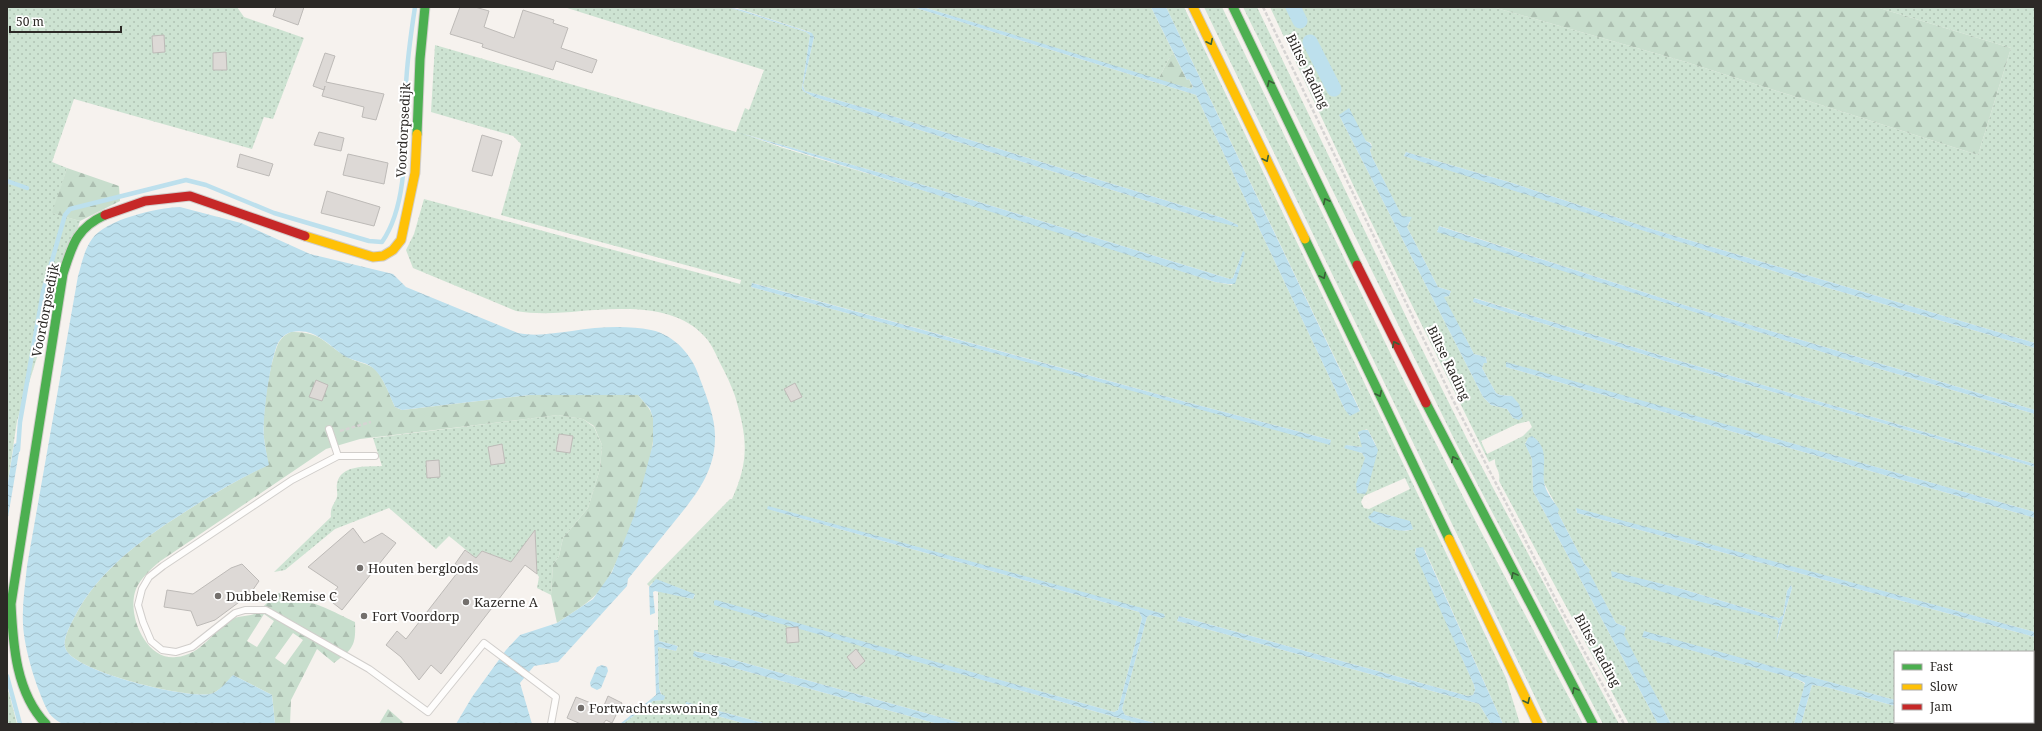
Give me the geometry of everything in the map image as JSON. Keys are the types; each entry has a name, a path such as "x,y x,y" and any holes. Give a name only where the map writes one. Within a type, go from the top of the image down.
{"main road":[{"name":"Voordorpsedijk","path":"46,724 38,718 24,687 16,657 12,631 11,604 63,274 76,237 88,225 110,212 145,202 172,197 190,196 295,233 373,257 383,256 393,250 401,240 415,173 420,59 425,7"},
{"path":"1193,7 1538,724"},
{"path":"1233,7 1390,334 1593,724"}],"lane":[{"path":"329,429 338,456"},
{"path":"375,456 338,456 292,480 163,566 149,578 142,589 138,605 151,641 162,650 176,652 192,647 235,613 245,610 266,610 369,669 428,712 484,643 556,697 551,724"}],"path":[{"name":"Biltse Rading","path":"1263,7 1453,400 1555,598 1624,724"},
{"path":"351,426 370,422"}],"green space":[{"path":"7,7 237,7 244,17 304,38 273,119 264,117 252,149 74,99 52,162 67,168 53,213 80,221 17,421 7,488"},
{"path":"564,7 728,7 806,32 810,35 802,88 803,91 814,97 1205,219 1238,225 1223,218 876,111 805,91 803,86 814,37 810,32 734,7 913,7 1196,95 1345,410 1360,410 1166,7 1184,7 1506,678 1520,724 1503,724 1425,550 1416,548 1415,551 1474,685 1475,690 1473,695 1468,696 1179,616 1177,621 1479,704 1491,724 1158,724 1125,715 1122,709 1147,617 1150,615 1162,618 1165,615 767,509 1139,612 1142,618 1118,710 1114,712 714,601 873,649 1140,724 965,724 727,658 695,651 705,660 938,724 767,724 686,702 685,707 746,724 623,724 653,701 664,700 659,688 658,647 676,651 678,646 659,641 658,591 693,599 695,595 679,588 652,583 649,586 647,584 730,499 732,499 742,472 745,448 744,436 735,396 728,380 714,350 707,340 697,329 677,317 653,311 630,309 605,309 554,313 529,313 516,311 413,268 406,250 414,234 424,199 740,284 741,280 501,215 521,144 513,136 431,112 435,45 736,132 745,108 749,110 764,70","holes":["744,134 930,187 1230,279 1233,278 1243,251 1232,285 1215,282 1047,228 780,147","753,283 1186,402 1331,440 1330,444 751,287","1366,429 1376,445 1367,491 1365,458 1363,454 1346,445 1362,447 1363,444 1358,436","1405,478 1410,489 1369,509 1364,508 1361,502 1364,496","1381,514 1392,516 1413,529 1406,531 1380,526"]},
{"path":"923,7 1151,7 1174,54 1171,55 1158,80"},
{"path":"1204,7 1222,7 1399,371 1476,522 1583,724 1548,724"},
{"path":"1243,7 1257,7 1413,331 1468,441 1619,724 1603,724 1457,445"},
{"path":"1270,7 1493,7 1686,62 1978,155 2011,48 1876,7 2035,7 2035,343 1655,230 1509,182 1406,152 1404,156 1828,288 2035,348 2035,410 1674,302 1440,226 1437,231 1835,356 2035,414 2035,464 1666,357 1475,298 1473,302 1665,361 2035,467 2035,512 1506,363 1506,367 2035,518 2035,632 1576,509 1577,513 2035,637 2035,724 1980,723 2034,723 2034,651 1894,651 1894,700 1644,632 1643,637 1797,679 1805,684 1794,724 1671,724 1623,635 1626,627 1616,623 1588,571 1590,570 1584,563 1558,513 1558,509 1544,483 1539,444 1533,437 1530,437 1525,443 1532,459 1533,491 1658,724 1629,724 1499,481 1499,474 1495,465 1495,459 1489,462 1355,189","holes":["1339,115 1366,141 1371,143 1372,147 1370,150 1372,157 1402,217 1410,222 1407,227 1438,287 1451,291 1449,296 1443,297 1474,354 1486,357 1487,363 1484,363 1482,368 1496,393 1500,395 1512,396 1513,418 1507,409 1491,405 1483,397","1529,421 1532,427 1523,436 1487,454 1481,441 1517,424","1611,572 1682,589 1779,618 1783,615 1787,591 1791,585 1792,588 1777,641 1779,626 1777,620"]},
{"path":"1493,7 1876,7 2011,48 1978,155 1686,62"},
{"path":"1174,54 1187,80 1189,79 1193,88 1191,89 1158,80 1171,55"},
{"path":"67,168 119,186 120,201 80,221 52,213"},
{"path":"291,332 302,332 317,337 349,358 372,367 382,379 395,407 402,410 530,395 638,395 649,409 653,418 654,434 651,455 638,505 629,531 611,574 602,588 587,603 557,623 551,595 553,565 559,556 563,538 588,508 600,469 602,445 594,426 583,419 558,415 360,439 326,449 159,562 143,578 136,589 134,611 136,623 148,644 156,652 165,656 176,657 193,652 233,619 256,613 279,593 291,592 308,603 324,607 355,622 355,637 352,646 334,663 317,649 291,700 290,724 275,724 272,695 233,675 217,691 210,694 179,692 156,688 107,674 86,665 71,656 65,647 66,636 69,628 85,599 112,567 128,552 181,514 233,483 268,465 264,438 264,416 267,390 278,344 285,335","holes":["264,614 274,621 257,647 247,641","293,633 303,640 285,665 275,658"]},
{"path":"558,415 583,419 594,427 602,445 600,469 588,508 563,538 559,556 553,565 551,595 537,588 539,577 537,574 535,531 511,562 482,551 476,558 449,536 436,549 389,508 335,529 285,570 274,572 331,517 332,508 337,497 337,484 343,473 355,468 382,466 373,438"},
{"path":"1812,685 1826,687 1894,706 1894,723 1959,724 1801,724"},
{"path":"7,689 9,693 17,724 7,724"},
{"path":"388,709 405,724 379,724"}],"water":[{"path":"728,7 742,10 812,33 814,37 803,86 805,91 876,111 1223,218 1238,225 1238,227 1205,219 814,97 803,91 802,88 810,35 806,32"},
{"path":"913,7 923,7 1191,89 1193,87 1189,79 1187,80 1151,7 1166,7 1360,411 1350,416 1345,410 1196,95"},
{"path":"1349,108 1366,141 1370,143 1372,147 1370,150 1372,157 1402,216 1412,217 1407,227 1438,287 1451,291 1449,296 1444,297 1474,354 1486,357 1487,363 1484,363 1482,368 1496,393 1500,395 1512,396 1519,404 1523,416 1519,420 1513,418 1507,409 1491,405 1483,397 1339,115"},
{"path":"736,132 930,187 1230,279 1233,278 1243,251 1245,253 1235,284 1215,282"},
{"path":"1406,152 1509,182 1655,230 2035,343 2035,348 1828,288 1428,164 1404,156"},
{"path":"180,207 241,223 310,254 393,274 406,287 518,333 539,335 602,328 641,328 660,333 668,337 682,348 693,362 713,416 715,432 714,453 706,476 686,508 628,579 627,586 558,662 534,666 520,683 532,724 456,724 472,697 506,650 520,635 557,623 593,599 612,572 634,516 653,444 653,418 650,409 638,395 530,395 402,410 395,407 383,381 373,368 346,357 320,338 307,332 300,331 292,332 282,338 278,343 272,362 264,418 264,441 269,465 233,483 199,503 163,526 128,552 98,582 85,599 69,628 65,643 65,647 71,656 86,665 107,674 155,688 178,692 210,694 219,689 233,675 272,695 275,724 63,724 49,713 44,704 32,670 26,645 24,634 23,603 27,566 78,276 87,248 92,239 99,232 120,220 146,212"},
{"path":"1439,226 1674,302 2035,410 2035,414 1835,356 1437,232"},
{"path":"752,283 1186,402 1331,440 1330,445 751,287"},
{"path":"1474,298 1666,357 2035,464 2035,467 1665,361 1473,302"},
{"path":"1506,362 2035,512 2035,518 1506,367"},
{"path":"1368,430 1378,450 1365,494 1357,493 1356,484 1365,458 1362,453 1344,448 1346,445 1362,447 1358,432"},
{"path":"1532,436 1538,441 1543,451 1544,482 1546,489 1559,509 1558,513 1584,563 1590,570 1589,572 1616,623 1626,627 1624,635 1671,724 1658,724 1533,491 1532,459 1525,444 1528,438"},
{"path":"17,443 20,446 7,523 7,488 14,444"},
{"path":"768,506 1164,614 1165,617 1162,618 1150,615 1147,617 1122,709 1125,715 1158,724 1140,724 714,605 714,601 716,600 1114,712 1118,710 1142,618 1139,612 767,509"},
{"path":"1576,508 2035,632 2035,637 1577,513"},
{"path":"1374,511 1410,521 1413,529 1403,531 1382,527 1371,521 1368,517"},
{"path":"1423,547 1503,724 1491,724 1479,704 1177,621 1179,616 1468,696 1473,695 1475,690 1474,685 1415,554 1416,548"},
{"path":"1611,571 1682,589 1779,618 1783,615 1787,591 1791,585 1792,588 1776,643 1779,626 1777,620 1680,597 1612,577"},
{"path":"656,579 695,594 693,599 655,591 653,592 655,613 650,615 649,587"},
{"path":"654,630 658,630 659,641 678,646 676,651 658,647 659,688 661,694 665,696 664,700 653,701 623,724 620,724 656,695"},
{"path":"1644,631 1894,700 1894,706 1826,687 1812,685 1801,724 1794,724 1805,683 1797,679 1642,637"},
{"path":"694,651 727,658 965,724 938,724 705,660 693,656"},
{"path":"602,665 607,667 608,671 601,688 597,690 591,687 590,683 597,667"},
{"path":"686,702 767,724 746,724 685,707"}],"building":[{"path":"276,7 304,7 298,25 273,16"},
{"path":"460,7 475,7 489,11 484,27 514,38 523,10 554,20 553,23 568,28 561,48 597,60 592,73 556,61 553,70 482,47 483,44 450,34"},
{"path":"164,35 165,52 153,53 152,36"},
{"path":"226,52 227,70 213,70 213,53"},
{"path":"325,53 335,56 326,82 384,94 376,120 362,117 364,107 322,96 324,90 313,86"},
{"path":"319,132 344,138 341,151 314,145"},
{"path":"482,135 502,141 492,176 472,171"},
{"path":"240,154 273,164 269,176 237,167"},
{"path":"348,154 388,163 384,184 343,175"},
{"path":"327,191 380,207 374,226 321,213"},
{"path":"316,380 328,385 322,401 309,397"},
{"path":"795,383 802,397 791,402 784,389"},
{"path":"559,434 573,436 570,453 556,451"},
{"path":"502,444 505,463 491,465 488,447"},
{"path":"439,460 440,477 427,478 426,461"},
{"path":"353,528 364,543 382,533 396,543 342,610 328,599 338,587 308,567"},
{"name":"Kazerne A","path":"535,530 537,574 525,565 441,674 431,665 419,680 401,657 386,645 397,631 406,639 461,568 455,564 465,550 476,558 482,551 511,562"},
{"name":"Dubbele Remise C","path":"242,564 259,581 250,594 215,620 197,626 191,611 164,607 167,590 193,594 231,568"},
{"path":"798,627 799,642 787,643 786,628"},
{"path":"856,649 865,661 856,669 847,657"},
{"name":"Fortwachterswoning","path":"608,696 622,703 612,723 606,720 603,724 581,724 567,718 576,697 603,708"}],"waterway":[{"path":"18,450 20,422 43,292 65,215 70,209 186,180 206,185 274,213 369,241 382,242 391,226 397,207 404,167 409,46 415,7"},
{"path":"1293,7 1300,21"},
{"path":"1310,42 1334,89"},
{"path":"7,181 27,188"},
{"path":"7,676 20,724"}],"traffic: fast":[{"path":"417,134 420,59 425,7"},
{"path":"1233,7 1357,265"},
{"path":"46,724 36,712 22,683 15,652 11,604 63,274 76,239 87,226 105,215"},
{"path":"1305,239 1449,539"},
{"path":"1426,403 1593,724"}],"traffic: slow":[{"path":"1193,7 1305,239"},
{"path":"305,236 373,257 383,256 393,250 401,240 415,173 417,134"},
{"path":"1449,539 1538,724"}],"traffic: jam":[{"path":"105,215 145,201 190,196 305,236"},
{"path":"1357,265 1426,403"}],"place":[{"name":"Houten bergloods","path":"360,568"},
{"name":"Dubbele Remise C","path":"218,596"},
{"name":"Kazerne A","path":"466,602"},
{"name":"Fort Voordorp","path":"364,616"},
{"name":"Fortwachterswoning","path":"581,708"}]}
